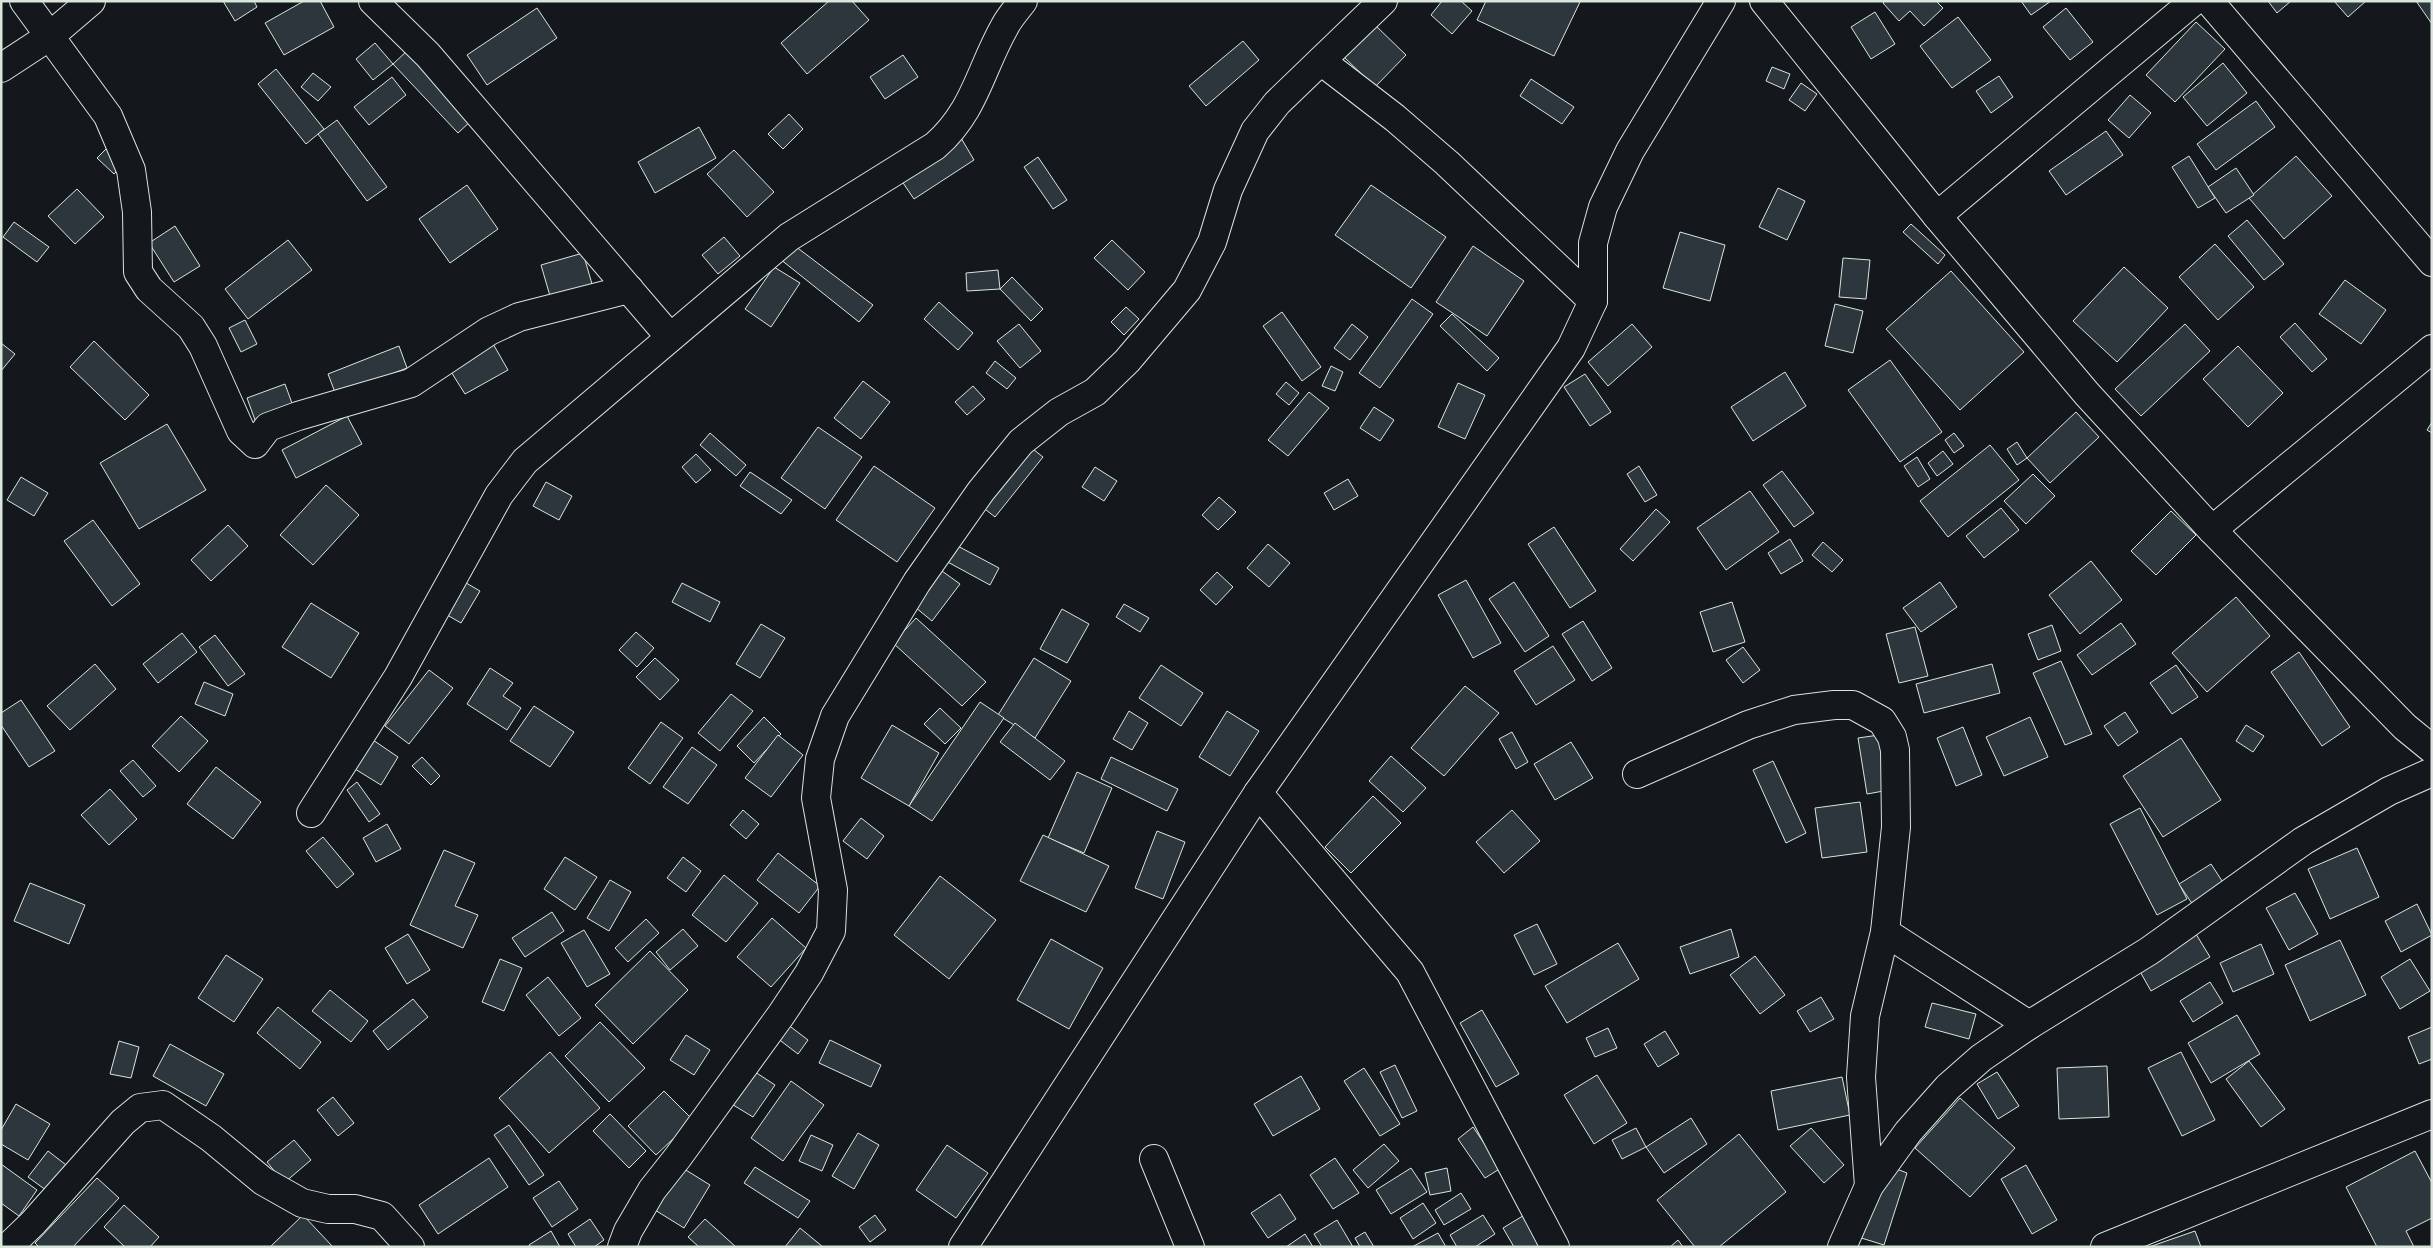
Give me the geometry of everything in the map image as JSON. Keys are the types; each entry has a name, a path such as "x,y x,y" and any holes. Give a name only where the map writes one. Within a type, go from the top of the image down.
{"street":[{"path":"24,1 108,116 131,170 137,212 138,272 149,289 191,328 204,346 241,431 255,444 268,427 298,416 411,383 489,331 519,317 629,288"},
{"path":"1,68 50,36 91,1"},
{"path":"373,1 428,55 670,337"},
{"path":"311,813 398,677 499,494 525,461 789,238 935,146 951,132 966,112 1005,26 1023,1"},
{"path":"622,1247 628,1231 652,1190 786,1008 809,973 831,931 833,890 816,798 820,759 835,716 918,582 980,491 1021,442 1059,412 1095,392 1127,362 1187,290 1212,242 1228,190 1255,131 1277,103 1383,1"},
{"path":"963,1247 1258,793 1571,348 1593,301 1593,243 1603,207 1630,151 1721,1"},
{"path":"1764,1 1937,216 2087,394 2212,530 2406,727 2432,749"},
{"path":"1937,216 2194,1"},
{"path":"2209,1 2432,262"},
{"path":"1321,61 1396,118 1447,163 1593,301"},
{"path":"2212,530 2432,349"},
{"path":"1637,774 1748,725 1794,710 1834,705 1853,705 1882,720 1892,737 1895,750 1896,827 1885,932 1866,1016 1861,1077 1869,1186"},
{"path":"1842,1247 1869,1186 1908,1132 1948,1087 1981,1058 2029,1025 2149,951 2303,841 2389,791 2432,772"},
{"path":"1258,793 1410,972 1555,1247"},
{"path":"1885,932 2029,1025"},
{"path":"8,1247 123,1122 140,1108 163,1105 211,1138 263,1181 302,1203 328,1209 356,1208 382,1216 410,1247"},
{"path":"2105,1247 2432,1114"},
{"path":"1154,1159 1190,1247"}],"building":[{"path":"223,1 254,1 257,7 235,21"},
{"path":"304,1 320,1 334,27 284,55 265,23"},
{"path":"829,1 852,1 869,20 807,74 781,43"},
{"path":"1442,1 1461,1 1472,11 1452,34 1431,15"},
{"path":"1486,1 1580,2 1554,56 1477,20"},
{"path":"1885,1 1936,1 1943,8 1924,26 1910,11 1899,21 1883,3"},
{"path":"2021,1 2051,1 2031,15"},
{"path":"2268,1 2291,1 2277,13"},
{"path":"2334,1 2366,1 2348,17"},
{"path":"2416,1 2432,1 2432,24"},
{"path":"537,8 557,38 487,85 467,55"},
{"path":"2066,8 2093,42 2070,60 2043,27"},
{"path":"1875,12 1895,44 1871,59 1851,27"},
{"path":"1958,17 1991,60 1952,88 1920,46"},
{"path":"2196,22 2225,49 2175,102 2146,75"},
{"path":"1375,25 1406,55 1375,87 1344,57"},
{"path":"1243,41 1259,60 1206,106 1189,86"},
{"path":"375,43 393,64 373,80 356,59"},
{"path":"408,50 473,119 458,133 393,64"},
{"path":"903,55 918,77 885,99 870,77"},
{"path":"2223,63 2247,93 2207,126 2183,97"},
{"path":"1772,67 1790,74 1784,89 1766,81"},
{"path":"276,69 324,129 306,144 258,84"},
{"path":"313,73 331,87 318,101 301,87"},
{"path":"1999,76 2013,97 1991,113 1976,91"},
{"path":"392,77 406,95 369,125 354,107"},
{"path":"1531,79 1574,107 1562,124 1520,96"},
{"path":"1801,83 1817,94 1805,111 1789,100"},
{"path":"2130,95 2151,113 2129,138 2108,120"},
{"path":"2256,101 2275,127 2216,170 2197,144"},
{"path":"789,114 803,129 783,149 768,134"},
{"path":"337,120 387,187 367,201 318,134"},
{"path":"699,127 716,158 655,193 638,162"},
{"path":"2106,131 2123,155 2066,195 2049,171"},
{"path":"961,138 974,160 914,199 899,177"},
{"path":"106,149 124,164 114,174 97,158"},
{"path":"734,150 774,192 747,217 707,174"},
{"path":"2189,156 2215,198 2198,208 2172,167"},
{"path":"2296,156 2332,196 2284,239 2249,198"},
{"path":"1038,157 1067,200 1053,209 1024,167"},
{"path":"2236,168 2254,195 2226,213 2208,187"},
{"path":"467,185 498,229 450,263 419,219"},
{"path":"1371,185 1446,237 1411,288 1335,235"},
{"path":"1778,188 1805,201 1787,240 1759,227"},
{"path":"77,189 104,217 75,244 48,216"},
{"path":"2247,220 2284,264 2264,280 2228,236"},
{"path":"14,222 49,247 37,262 3,237"},
{"path":"1911,224 1945,255 1938,264 1903,232"},
{"path":"175,226 200,266 174,282 149,243"},
{"path":"1680,232 1725,245 1710,301 1663,288"},
{"path":"724,237 740,256 718,274 702,255"},
{"path":"288,240 312,270 248,319 225,289"},
{"path":"1112,240 1145,272 1128,290 1094,258"},
{"path":"2215,244 2254,287 2218,320 2179,277"},
{"path":"795,246 873,305 859,322 775,255"},
{"path":"1473,246 1524,281 1487,336 1436,302"},
{"path":"583,253 592,284 550,296 541,265"},
{"path":"1843,258 1870,260 1866,299 1839,297"},
{"path":"774,267 800,283 771,327 745,309"},
{"path":"2124,267 2168,308 2117,362 2073,321"},
{"path":"998,270 1000,289 967,291 966,273"},
{"path":"1951,271 2024,352 1960,410 1886,329"},
{"path":"1012,277 1043,309 1031,321 1000,289"},
{"path":"2345,280 2386,310 2361,344 2319,314"},
{"path":"1412,299 1433,314 1380,388 1359,373"},
{"path":"939,302 973,333 958,350 924,319"},
{"path":"1835,304 1863,311 1853,353 1825,346"},
{"path":"1126,307 1139,319 1124,335 1111,322"},
{"path":"1282,312 1321,367 1302,381 1263,326"},
{"path":"1452,314 1499,358 1487,371 1440,326"},
{"path":"245,320 257,344 241,352 229,328"},
{"path":"2295,323 2327,359 2312,372 2280,337"},
{"path":"1019,324 1041,351 1020,368 997,341"},
{"path":"1352,324 1368,337 1350,360 1334,348"},
{"path":"1632,324 1652,347 1608,386 1588,362"},
{"path":"2185,324 2210,351 2141,416 2115,389"},
{"path":"94,341 149,395 125,420 70,367"},
{"path":"492,342 508,370 465,394 448,367"},
{"path":"1,343 15,354 1,371"},
{"path":"399,346 407,368 336,395 328,374"},
{"path":"2238,346 2283,393 2248,427 2203,379"},
{"path":"1890,360 1942,432 1900,462 1848,390"},
{"path":"995,361 1016,378 1007,389 986,373"},
{"path":"1331,366 1343,372 1335,391 1322,386"},
{"path":"1785,372 1806,406 1753,441 1731,407"},
{"path":"1585,374 1611,412 1590,426 1564,387"},
{"path":"863,381 890,402 861,439 834,418"},
{"path":"1286,382 1299,393 1289,405 1276,394"},
{"path":"1458,383 1485,395 1465,439 1438,427"},
{"path":"285,384 293,406 255,420 247,398"},
{"path":"973,386 985,399 967,415 955,402"},
{"path":"1309,392 1329,408 1288,456 1268,440"},
{"path":"1374,407 1394,420 1380,441 1360,428"},
{"path":"2076,412 2099,437 2050,483 2027,458"},
{"path":"347,416 362,444 296,478 282,450"},
{"path":"2432,422 2432,433 2427,430"},
{"path":"167,424 206,490 139,529 100,463"},
{"path":"818,427 862,457 825,509 781,478"},
{"path":"710,433 746,465 736,476 700,445"},
{"path":"1954,433 1964,446 1954,453 1945,440"},
{"path":"2017,442 2027,458 2017,465 2007,449"},
{"path":"1990,445 2019,480 1948,537 1920,501"},
{"path":"1029,446 1043,457 995,517 981,506"},
{"path":"1943,451 1953,464 1937,476 1928,463"},
{"path":"696,454 711,470 696,483 682,467"},
{"path":"1917,457 1930,479 1918,487 1904,466"},
{"path":"874,466 935,508 897,562 836,520"},
{"path":"1639,466 1657,495 1645,502 1627,474"},
{"path":"1095,467 1117,481 1104,501 1082,487"},
{"path":"1782,471 1814,513 1794,527 1763,485"},
{"path":"750,472 792,500 781,514 740,486"},
{"path":"2033,474 2055,496 2026,524 2004,501"},
{"path":"21,477 48,493 34,516 7,500"},
{"path":"1348,479 1358,496 1334,510 1324,493"},
{"path":"546,482 572,496 559,520 533,506"},
{"path":"326,485 359,515 313,565 280,535"},
{"path":"1750,491 1779,532 1726,570 1697,528"},
{"path":"1219,497 1236,512 1218,530 1202,515"},
{"path":"2001,508 2019,530 1984,558 1966,536"},
{"path":"1656,509 1670,522 1633,561 1620,549"},
{"path":"2171,511 2196,535 2156,575 2131,551"},
{"path":"93,520 140,584 112,606 64,541"},
{"path":"228,525 248,546 211,581 191,560"},
{"path":"1554,527 1596,591 1570,608 1528,544"},
{"path":"1790,539 1803,561 1781,574 1768,553"},
{"path":"1823,542 1843,560 1832,572 1812,555"},
{"path":"952,543 999,568 990,585 944,560"},
{"path":"1268,544 1290,563 1269,587 1247,568"},
{"path":"2091,561 2122,600 2080,634 2049,595"},
{"path":"942,571 960,584 932,621 915,607"},
{"path":"1217,572 1233,587 1216,605 1200,590"},
{"path":"461,580 480,591 461,623 442,612"},
{"path":"1466,580 1501,643 1473,658 1438,595"},
{"path":"1514,582 1549,636 1525,652 1489,599"},
{"path":"1940,582 1957,607 1921,632 1903,608"},
{"path":"682,583 720,602 710,622 672,602"},
{"path":"2236,597 2270,636 2207,692 2172,653"},
{"path":"1732,602 1745,642 1713,652 1700,612"},
{"path":"311,603 359,633 331,678 282,647"},
{"path":"1124,604 1149,618 1140,632 1116,617"},
{"path":"1062,609 1089,624 1067,663 1040,649"},
{"path":"916,618 986,682 962,706 893,643"},
{"path":"1583,621 1612,668 1592,681 1562,634"},
{"path":"2121,623 2136,644 2092,675 2077,655"},
{"path":"761,624 785,638 760,678 736,664"},
{"path":"2052,625 2061,651 2038,660 2028,634"},
{"path":"1915,627 1928,676 1899,683 1886,634"},
{"path":"636,632 654,648 637,667 619,650"},
{"path":"182,633 197,652 158,683 143,664"},
{"path":"215,635 245,674 228,686 199,647"},
{"path":"1553,646 1575,680 1536,705 1514,671"},
{"path":"1743,647 1760,670 1743,683 1726,660"},
{"path":"2299,652 2350,727 2322,746 2271,672"},
{"path":"655,658 679,680 660,700 636,677"},
{"path":"1034,658 1071,681 1035,738 998,715"},
{"path":"2061,661 2092,734 2065,745 2033,673"},
{"path":"95,664 116,689 70,730 47,706"},
{"path":"1992,664 2000,693 1924,713 1916,684"},
{"path":"1161,665 1203,693 1181,726 1139,698"},
{"path":"2176,665 2198,697 2172,714 2150,683"},
{"path":"490,668 513,683 503,696 521,708 507,730 467,704"},
{"path":"429,670 453,688 409,744 385,726"},
{"path":"204,682 233,694 225,716 195,704"},
{"path":"1465,686 1499,713 1444,776 1411,748"},
{"path":"731,694 753,711 720,751 698,733"},
{"path":"21,700 55,751 29,767 1,725 1,713"},
{"path":"980,702 1004,718 932,821 909,806"},
{"path":"534,706 574,732 550,767 510,741"},
{"path":"940,708 961,728 945,744 924,724"},
{"path":"1129,711 1148,723 1132,750 1113,739"},
{"path":"1227,711 1259,731 1230,776 1199,757"},
{"path":"2125,712 2138,732 2118,746 2104,726"},
{"path":"181,716 208,741 179,772 152,746"},
{"path":"764,717 781,734 754,763 737,746"},
{"path":"2030,717 2048,757 2004,776 1986,737"},
{"path":"661,722 683,738 650,784 628,768"},
{"path":"1015,723 1065,761 1050,780 1000,742"},
{"path":"892,725 939,753 909,806 861,778"},
{"path":"2246,725 2264,736 2253,752 2236,741"},
{"path":"1963,727 1982,775 1956,786 1937,738"},
{"path":"1512,732 1528,762 1516,769 1499,739"},
{"path":"778,735 803,755 771,797 745,778"},
{"path":"1879,735 1889,790 1867,794 1858,738"},
{"path":"2181,738 2221,800 2163,837 2123,776"},
{"path":"373,740 398,757 381,785 355,769"},
{"path":"1571,742 1593,778 1555,800 1534,764"},
{"path":"692,747 717,765 688,804 663,787"},
{"path":"1391,756 1426,788 1403,812 1369,781"},
{"path":"422,757 440,776 431,785 412,766"},
{"path":"1111,757 1178,789 1167,811 1101,779"},
{"path":"133,760 156,786 143,797 120,771"},
{"path":"1773,761 1806,833 1786,843 1753,770"},
{"path":"216,767 261,802 233,839 187,804"},
{"path":"1077,772 1112,788 1084,853 1048,838"},
{"path":"357,782 380,814 369,822 347,790"},
{"path":"110,789 137,819 109,845 81,815"},
{"path":"1373,796 1401,823 1351,873 1325,847"},
{"path":"1860,802 1867,852 1822,858 1815,808"},
{"path":"2140,808 2187,899 2157,915 2110,824"},
{"path":"743,810 759,824 746,839 730,825"},
{"path":"1512,810 1540,841 1504,873 1476,842"},
{"path":"861,818 884,836 867,859 843,841"},
{"path":"387,824 401,849 376,862 363,838"},
{"path":"1157,831 1185,842 1163,899 1135,888"},
{"path":"1043,835 1109,866 1086,912 1020,881"},
{"path":"323,837 354,874 337,888 306,851"},
{"path":"2357,848 2379,897 2330,919 2308,869"},
{"path":"444,850 475,863 455,906 478,915 463,948 410,925"},
{"path":"778,853 820,886 799,913 757,880"},
{"path":"565,857 597,877 575,910 544,889"},
{"path":"683,857 701,871 686,892 667,878"},
{"path":"2211,864 2226,887 2195,908 2179,884"},
{"path":"724,875 758,903 726,942 692,915"},
{"path":"940,876 996,920 949,979 894,935"},
{"path":"610,880 631,892 609,931 587,918"},
{"path":"30,883 85,905 69,944 14,921"},
{"path":"2295,893 2318,934 2289,950 2266,908"},
{"path":"2417,904 2432,935 2401,952 2385,921"},
{"path":"552,912 564,931 525,957 512,938"},
{"path":"772,918 806,948 771,987 737,957"},
{"path":"646,919 659,933 628,962 615,948"},
{"path":"1537,924 1557,964 1534,975 1514,935"},
{"path":"683,929 698,946 670,970 656,952"},
{"path":"1731,929 1739,957 1690,974 1680,947"},
{"path":"584,930 610,974 587,987 561,943"},
{"path":"408,934 430,970 407,984 385,948"},
{"path":"2196,934 2210,957 2151,991 2138,968"},
{"path":"1051,939 1103,968 1069,1029 1017,1000"},
{"path":"2340,940 2366,995 2310,1021 2285,965"},
{"path":"1618,943 1639,979 1567,1023 1545,986"},
{"path":"2261,944 2274,974 2233,992 2220,963"},
{"path":"650,951 688,990 633,1044 595,1005"},
{"path":"226,955 263,979 234,1022 198,998"},
{"path":"1755,956 1785,995 1760,1014 1730,975"},
{"path":"500,959 522,968 504,1011 482,1002"},
{"path":"2410,959 2430,991 2400,1009 2381,977"},
{"path":"548,977 581,1018 559,1036 526,995"},
{"path":"2210,982 2223,1003 2193,1022 2180,1001"},
{"path":"330,990 368,1021 351,1042 312,1011"},
{"path":"1821,997 1834,1019 1810,1032 1797,1011"},
{"path":"413,999 428,1017 388,1050 373,1031"},
{"path":"1932,1003 1976,1014 1969,1039 1925,1027"},
{"path":"278,1007 321,1042 300,1069 257,1033"},
{"path":"1482,1010 1519,1074 1496,1087 1460,1023"},
{"path":"2237,1015 2260,1054 2211,1083 2188,1043"},
{"path":"600,1022 645,1068 609,1102 565,1056"},
{"path":"787,1024 808,1040 798,1054 777,1038"},
{"path":"2432,1027 2432,1059 2419,1064 2408,1037"},
{"path":"1608,1028 1617,1048 1595,1057 1586,1038"},
{"path":"1665,1031 1679,1054 1658,1067 1644,1044"},
{"path":"686,1035 710,1050 694,1075 670,1060"},
{"path":"830,1040 881,1065 871,1087 819,1063"},
{"path":"119,1041 139,1047 131,1078 110,1074"},
{"path":"170,1044 224,1074 206,1106 153,1076"},
{"path":"550,1052 600,1108 549,1153 499,1098"},
{"path":"2181,1052 2215,1120 2182,1136 2148,1068"},
{"path":"2249,1061 2285,1109 2261,1127 2226,1079"},
{"path":"1395,1065 1417,1111 1402,1118 1380,1072"},
{"path":"2107,1066 2109,1117 2059,1119 2057,1068"},
{"path":"1364,1068 1400,1124 1380,1136 1344,1081"},
{"path":"752,1070 775,1085 753,1117 730,1103"},
{"path":"1997,1072 2019,1106 1998,1119 1977,1084"},
{"path":"1597,1075 1627,1123 1594,1144 1564,1095"},
{"path":"1301,1076 1320,1109 1273,1136 1254,1104"},
{"path":"1842,1077 1850,1115 1778,1130 1771,1091"},
{"path":"791,1081 824,1105 783,1161 751,1138"},
{"path":"664,1091 693,1120 656,1155 628,1126"},
{"path":"333,1097 354,1123 338,1136 317,1110"},
{"path":"1960,1098 2015,1148 1970,1197 1915,1148"},
{"path":"16,1104 50,1124 28,1160 1,1144 1,1130"},
{"path":"610,1114 646,1151 629,1168 593,1131"},
{"path":"1691,1118 1707,1144 1664,1173 1646,1147"},
{"path":"509,1125 544,1175 529,1185 494,1135"},
{"path":"1473,1127 1501,1168 1485,1178 1458,1139"},
{"path":"1636,1128 1646,1147 1622,1159 1612,1140"},
{"path":"1811,1128 1844,1165 1824,1183 1790,1146"},
{"path":"858,1133 879,1145 854,1189 832,1176"},
{"path":"1739,1134 1786,1192 1719,1247 1695,1247 1657,1200"},
{"path":"811,1135 833,1145 822,1171 799,1161"},
{"path":"294,1140 311,1160 284,1183 267,1162"},
{"path":"1384,1144 1399,1161 1368,1188 1353,1170"},
{"path":"947,1145 988,1173 956,1218 916,1190"},
{"path":"48,1151 70,1168 50,1193 28,1177"},
{"path":"2415,1151 2432,1183 2432,1218 2406,1231 2414,1247 2377,1247 2346,1187"},
{"path":"489,1158 508,1187 438,1234 419,1205"},
{"path":"1335,1158 1359,1193 1333,1209 1310,1175"},
{"path":"1,1164 37,1190 19,1216 1,1203"},
{"path":"2026,1165 2057,1220 2032,1234 2001,1179"},
{"path":"1889,1166 1907,1173 1884,1245 1858,1237"},
{"path":"681,1167 710,1185 684,1228 655,1210"},
{"path":"755,1167 810,1201 798,1218 744,1183"},
{"path":"1411,1168 1427,1192 1391,1214 1376,1190"},
{"path":"1447,1168 1451,1191 1430,1195 1425,1173"},
{"path":"97,1178 119,1198 73,1247 39,1247 35,1243"},
{"path":"559,1181 578,1209 552,1227 533,1198"},
{"path":"1461,1193 1471,1209 1444,1225 1435,1210"},
{"path":"1280,1194 1296,1219 1268,1238 1251,1213"},
{"path":"1423,1203 1436,1223 1413,1239 1400,1218"},
{"path":"124,1205 159,1237 150,1247 125,1247 104,1227"},
{"path":"1526,1214 1540,1247 1514,1247 1503,1228"},
{"path":"303,1215 333,1247 270,1247"},
{"path":"875,1215 886,1230 870,1242 859,1227"},
{"path":"1483,1215 1495,1234 1475,1247 1457,1247 1450,1235"},
{"path":"590,1219 604,1240 594,1247 576,1247 568,1234"},
{"path":"705,1219 736,1247 699,1247 688,1237"},
{"path":"1337,1220 1353,1247 1322,1247 1314,1234"},
{"path":"800,1228 823,1247 785,1247"},
{"path":"551,1231 560,1247 530,1247 529,1245"},
{"path":"2195,1231 2201,1247 2149,1247"},
{"path":"1365,1232 1374,1247 1360,1247 1355,1238"},
{"path":"1438,1233 1446,1247 1412,1247"},
{"path":"1305,1234 1313,1247 1286,1247"},
{"path":"1678,1240 1683,1247 1670,1247"}]}
